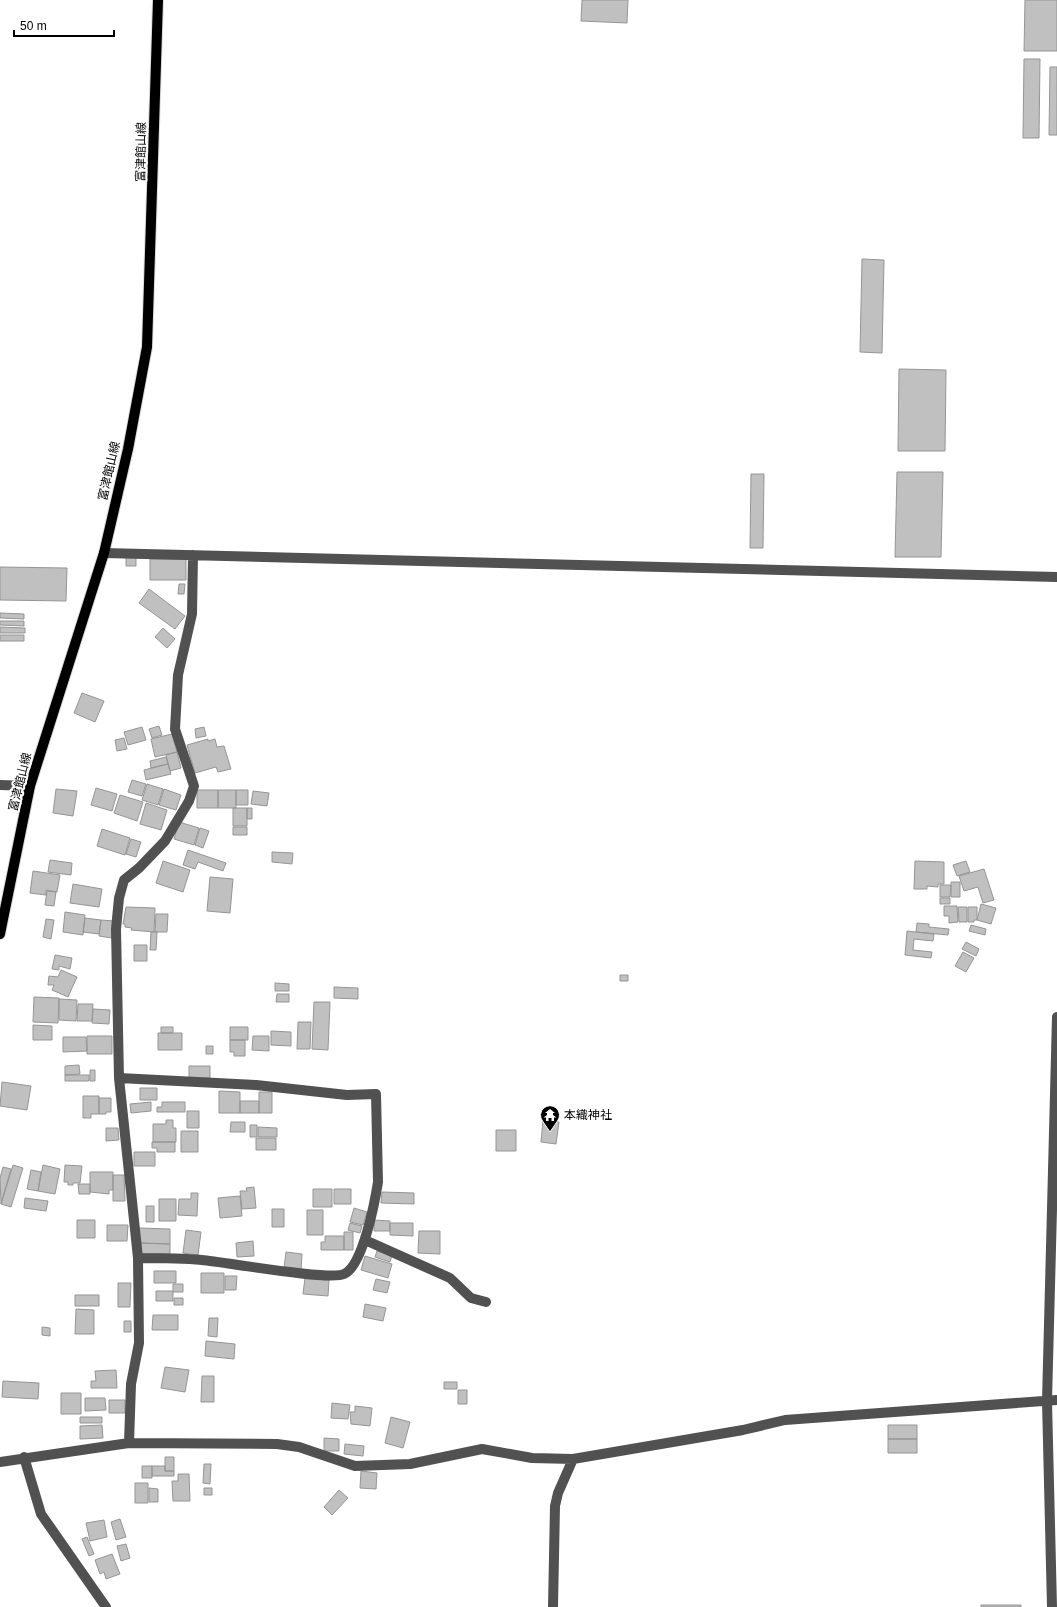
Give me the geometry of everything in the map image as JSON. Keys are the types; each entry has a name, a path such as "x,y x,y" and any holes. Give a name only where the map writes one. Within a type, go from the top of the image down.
{"main road":[{"name":"富津館山線","path":"0,934 30,786 104,553 128,449 147,347 158,0"}],"street":[{"path":"104,553 1057,577"},
{"path":"129,1443 131,1384 139,1344 138,1258 119,1078 116,929 119,898 124,880 139,868 165,841 189,801 194,786 175,729 178,675 192,614 193,555"},
{"path":"0,785 30,786"},
{"path":"1052,1607 1052,1400 1057,1017"},
{"path":"119,1078 256,1085 347,1095 376,1094 378,1182 365,1240 350,1268 344,1274 331,1276 200,1260 138,1258"},
{"path":"365,1240 418,1265 445,1275 471,1298 486,1302"},
{"path":"0,1462 24,1457 129,1443 278,1444 299,1447 355,1466 410,1464 482,1449 532,1458 574,1459 743,1430 785,1420 1052,1400"},
{"path":"24,1457 41,1514 106,1607"},
{"path":"553,1607 555,1506 558,1493 574,1459"}],"building":[{"path":"582,0 628,0 627,23 581,21"},
{"path":"1025,0 1057,0 1057,51 1024,51"},
{"path":"1024,59 1040,59 1039,138 1023,138"},
{"path":"1050,67 1057,67 1057,135 1049,135"},
{"path":"862,259 884,260 882,353 860,352"},
{"path":"899,369 946,370 945,451 898,451"},
{"path":"897,472 943,472 941,557 895,557"},
{"path":"751,474 764,474 763,548 750,548"},
{"path":"126,557 136,557 136,566 126,566"},
{"path":"150,559 186,559 186,580 150,580"},
{"path":"0,567 67,568 66,601 0,600"},
{"path":"179,584 185,584 184,594 178,594"},
{"path":"149,589 185,616 175,629 139,603"},
{"path":"0,613 24,614 24,619 0,618"},
{"path":"0,621 24,621 24,626 0,625"},
{"path":"0,627 25,628 25,633 0,633"},
{"path":"163,628 175,639 167,648 155,637"},
{"path":"0,635 24,635 24,641 0,641"},
{"path":"82,693 104,701 95,722 74,713"},
{"path":"159,726 162,735 152,738 149,729"},
{"path":"142,727 146,740 128,745 124,732"},
{"path":"204,727 206,736 196,738 195,729"},
{"path":"172,734 177,752 155,757 151,739"},
{"path":"124,738 127,749 117,751 115,740"},
{"path":"208,739 208,741 215,739 217,747 224,746 231,769 218,772 216,767 195,773 187,745"},
{"path":"177,752 181,768 170,771 166,755"},
{"path":"166,757 168,764 151,768 150,761"},
{"path":"168,764 171,774 146,780 144,770"},
{"path":"132,780 146,784 142,796 128,792"},
{"path":"147,784 163,789 158,805 142,800"},
{"path":"96,788 117,794 112,811 91,805"},
{"path":"56,789 77,791 73,816 53,813"},
{"path":"164,789 181,795 176,810 159,805"},
{"path":"197,790 218,790 218,808 197,808"},
{"path":"218,790 236,790 236,808 218,808"},
{"path":"236,790 248,790 248,805 236,805"},
{"path":"253,791 269,793 267,806 251,804"},
{"path":"120,795 143,802 137,821 114,813"},
{"path":"146,803 167,810 161,830 140,824"},
{"path":"233,808 247,808 247,826 233,826"},
{"path":"247,808 252,808 252,819 247,819"},
{"path":"179,822 199,828 194,845 174,839"},
{"path":"233,827 247,827 247,835 233,835"},
{"path":"200,828 209,831 203,848 195,845"},
{"path":"102,829 130,838 125,855 97,846"},
{"path":"131,839 141,842 136,857 126,854"},
{"path":"188,850 226,863 223,871 198,862 195,869 183,865"},
{"path":"272,852 293,853 292,864 272,862"},
{"path":"50,860 72,863 71,875 48,872"},
{"path":"163,861 190,870 183,892 156,883"},
{"path":"915,861 944,862 944,884 938,884 938,887 927,886 927,889 914,889"},
{"path":"966,861 970,872 957,876 953,865"},
{"path":"984,869 994,900 983,903 978,887 964,891 959,876"},
{"path":"33,871 60,875 57,892 46,890 46,895 30,893"},
{"path":"210,877 233,879 230,913 207,911"},
{"path":"951,882 960,882 960,897 951,897"},
{"path":"73,884 102,889 99,907 70,903"},
{"path":"940,885 951,885 950,897 940,897"},
{"path":"47,891 56,892 54,906 45,905"},
{"path":"940,898 950,898 950,904 940,904"},
{"path":"981,904 996,908 991,924 977,920"},
{"path":"944,906 957,906 958,922 949,923 949,916 944,916"},
{"path":"126,907 155,908 154,932 131,930 132,928 125,927 125,924 123,924"},
{"path":"958,907 967,907 967,922 959,922"},
{"path":"968,907 977,907 977,920 974,920 974,922 968,922"},
{"path":"65,912 85,915 83,935 63,932"},
{"path":"156,914 168,914 167,932 155,932"},
{"path":"85,918 101,920 99,934 83,932"},
{"path":"46,919 54,920 51,939 43,937"},
{"path":"101,920 114,921 112,938 99,936"},
{"path":"917,923 929,924 929,927 949,929 948,935 916,932"},
{"path":"971,925 986,929 985,935 969,931"},
{"path":"907,931 934,934 933,941 914,939 913,950 932,952 931,958 905,955"},
{"path":"151,932 157,932 156,950 150,950"},
{"path":"966,942 979,949 976,956 962,949"},
{"path":"134,945 147,945 147,961 134,961"},
{"path":"963,952 974,958 966,972 955,966"},
{"path":"55,955 72,958 70,969 59,966 59,970 52,969"},
{"path":"61,970 77,977 68,997 52,990 54,985 48,985 49,976 58,977"},
{"path":"620,975 628,975 628,981 620,981"},
{"path":"275,983 289,984 289,991 275,991"},
{"path":"334,987 358,988 358,999 334,998"},
{"path":"277,994 289,994 289,1002 276,1002"},
{"path":"34,997 59,998 58,1023 33,1022"},
{"path":"59,999 77,1000 76,1021 59,1020"},
{"path":"314,1002 330,1002 328,1050 312,1049"},
{"path":"78,1004 93,1004 92,1021 77,1021"},
{"path":"93,1009 110,1010 109,1024 92,1023"},
{"path":"298,1022 311,1022 310,1049 297,1049"},
{"path":"33,1025 52,1026 52,1040 33,1040"},
{"path":"161,1027 173,1027 173,1033 161,1033"},
{"path":"230,1027 248,1027 248,1040 230,1040"},
{"path":"271,1031 291,1032 291,1046 271,1045"},
{"path":"158,1033 182,1033 182,1050 158,1050"},
{"path":"87,1036 112,1036 112,1054 87,1054"},
{"path":"253,1036 269,1036 269,1051 252,1050"},
{"path":"63,1037 86,1037 87,1051 63,1052"},
{"path":"230,1040 245,1040 245,1056 234,1056 234,1052 230,1052"},
{"path":"206,1046 213,1046 213,1054 206,1054"},
{"path":"79,1065 80,1074 65,1075 65,1066"},
{"path":"189,1066 210,1066 210,1078 189,1078"},
{"path":"90,1070 95,1070 95,1081 90,1081"},
{"path":"65,1075 89,1075 89,1081 65,1081"},
{"path":"2,1082 31,1086 27,1110 0,1106"},
{"path":"140,1088 157,1088 157,1100 140,1100"},
{"path":"219,1091 240,1092 240,1113 219,1113"},
{"path":"259,1092 272,1092 272,1113 259,1113"},
{"path":"83,1096 99,1096 99,1114 91,1114 91,1118 83,1118"},
{"path":"99,1098 111,1098 111,1112 99,1114"},
{"path":"240,1101 259,1101 259,1113 240,1113"},
{"path":"151,1102 151,1111 131,1113 130,1104"},
{"path":"162,1102 185,1102 185,1112 157,1112 157,1107 162,1107"},
{"path":"187,1111 199,1111 199,1128 187,1128"},
{"path":"166,1120 173,1120 173,1128 176,1128 176,1142 153,1142 153,1124 166,1124"},
{"name":"本織神社","path":"543,1120 559,1122 556,1144 541,1142"},
{"path":"231,1122 245,1122 245,1132 230,1132"},
{"path":"250,1125 257,1125 257,1137 250,1137"},
{"path":"258,1127 277,1128 277,1137 258,1137"},
{"path":"106,1128 118,1128 119,1140 106,1141"},
{"path":"496,1130 516,1130 516,1151 496,1151"},
{"path":"181,1131 198,1131 198,1152 181,1152"},
{"path":"256,1138 276,1138 276,1150 256,1150"},
{"path":"152,1142 175,1142 175,1152 157,1152 157,1148 152,1148"},
{"path":"134,1152 155,1152 155,1166 134,1166"},
{"path":"13,1165 23,1168 11,1207 1,1204"},
{"path":"43,1165 60,1169 55,1194 38,1191"},
{"path":"65,1165 82,1166 80,1183 68,1185 68,1182 64,1182"},
{"path":"3,1167 11,1169 1,1204 0,1178"},
{"path":"31,1170 41,1172 38,1191 27,1189"},
{"path":"90,1172 113,1172 113,1190 109,1190 109,1194 90,1192"},
{"path":"113,1175 124,1175 125,1201 113,1201"},
{"path":"78,1184 90,1184 90,1194 79,1194"},
{"path":"254,1187 256,1208 242,1209 240,1191 247,1191 246,1188"},
{"path":"313,1189 332,1189 332,1207 313,1207"},
{"path":"334,1189 351,1189 351,1204 334,1204"},
{"path":"382,1192 414,1193 414,1204 381,1203"},
{"path":"191,1193 198,1193 197,1216 178,1215 179,1199 191,1199"},
{"path":"240,1196 242,1216 220,1218 218,1198"},
{"path":"25,1198 48,1201 46,1211 24,1208"},
{"path":"159,1199 176,1199 176,1221 159,1221"},
{"path":"146,1206 154,1206 154,1222 146,1222"},
{"path":"354,1208 367,1212 363,1225 350,1222"},
{"path":"272,1209 284,1209 284,1227 272,1227"},
{"path":"307,1210 323,1210 323,1235 307,1235"},
{"path":"77,1220 95,1220 95,1238 77,1238"},
{"path":"374,1220 390,1221 390,1231 374,1231"},
{"path":"350,1223 362,1226 360,1233 348,1230"},
{"path":"390,1223 413,1223 413,1236 390,1235"},
{"path":"107,1225 128,1225 127,1241 107,1241"},
{"path":"139,1228 170,1229 170,1244 139,1243"},
{"path":"186,1230 201,1232 198,1255 183,1253"},
{"path":"419,1231 440,1231 440,1254 418,1253"},
{"path":"344,1232 353,1232 353,1250 344,1250"},
{"path":"325,1236 344,1236 344,1250 321,1250 321,1242 325,1242"},
{"path":"253,1241 254,1256 237,1257 236,1243"},
{"path":"139,1243 170,1244 170,1254 142,1254"},
{"path":"377,1251 392,1255 390,1262 375,1257"},
{"path":"286,1252 302,1254 301,1270 284,1268"},
{"path":"365,1256 392,1264 388,1278 361,1270"},
{"path":"154,1271 176,1271 176,1283 154,1283"},
{"path":"201,1273 224,1273 224,1293 201,1293"},
{"path":"225,1276 237,1276 236,1290 225,1290"},
{"path":"305,1278 329,1280 328,1296 303,1294"},
{"path":"376,1279 390,1282 387,1293 373,1290"},
{"path":"118,1283 131,1283 130,1307 118,1307"},
{"path":"173,1284 183,1284 183,1292 173,1292"},
{"path":"156,1291 173,1291 173,1301 156,1301"},
{"path":"75,1295 99,1295 99,1306 75,1306"},
{"path":"174,1298 183,1298 183,1305 174,1305"},
{"path":"365,1304 386,1308 383,1321 363,1317"},
{"path":"76,1309 94,1310 94,1334 75,1334"},
{"path":"153,1315 178,1315 178,1330 152,1330"},
{"path":"209,1318 218,1318 217,1337 208,1336"},
{"path":"124,1321 131,1321 131,1332 124,1332"},
{"path":"42,1327 50,1328 50,1336 42,1335"},
{"path":"206,1341 235,1344 234,1359 205,1356"},
{"path":"165,1367 189,1370 185,1392 161,1388"},
{"path":"116,1370 117,1388 91,1388 91,1381 96,1381 95,1371"},
{"path":"202,1376 214,1376 214,1402 201,1402"},
{"path":"3,1381 39,1383 38,1399 2,1397"},
{"path":"444,1382 457,1382 457,1389 444,1389"},
{"path":"458,1390 467,1390 467,1404 458,1404"},
{"path":"61,1393 81,1393 81,1414 61,1414"},
{"path":"85,1398 105,1398 106,1410 85,1411"},
{"path":"109,1400 125,1400 125,1413 109,1413"},
{"path":"332,1403 350,1405 348,1419 331,1418"},
{"path":"355,1406 372,1408 370,1426 351,1424 350,1412 355,1412"},
{"path":"80,1417 102,1417 102,1423 80,1423"},
{"path":"391,1417 410,1422 403,1448 385,1443"},
{"path":"102,1425 103,1438 80,1439 80,1426"},
{"path":"888,1425 917,1425 917,1439 888,1439"},
{"path":"324,1438 339,1439 339,1451 324,1451"},
{"path":"888,1439 917,1439 917,1453 888,1453"},
{"path":"345,1444 364,1446 363,1456 344,1454"},
{"path":"165,1457 174,1457 174,1471 165,1471"},
{"path":"204,1464 211,1464 210,1484 203,1483"},
{"path":"142,1466 152,1466 152,1478 142,1478"},
{"path":"152,1466 165,1466 165,1471 174,1471 174,1476 152,1476"},
{"path":"361,1471 377,1473 376,1489 360,1488"},
{"path":"178,1474 189,1474 190,1501 173,1501 172,1481 178,1481"},
{"path":"135,1483 148,1483 148,1503 135,1503"},
{"path":"149,1488 158,1489 158,1502 149,1502"},
{"path":"204,1488 212,1488 212,1495 204,1495"},
{"path":"339,1490 348,1498 332,1515 324,1507"},
{"path":"120,1519 126,1537 116,1540 111,1522"},
{"path":"104,1520 107,1537 90,1541 86,1523"},
{"path":"87,1537 94,1554 89,1556 82,1539"},
{"path":"126,1544 130,1558 121,1561 117,1546"},
{"path":"112,1554 120,1574 106,1579 104,1572 100,1574 95,1560"},
{"path":"981,1605 1021,1605 1021,1607 981,1607"}],"place":[{"name":"本織神社","path":"550,1132"}]}
